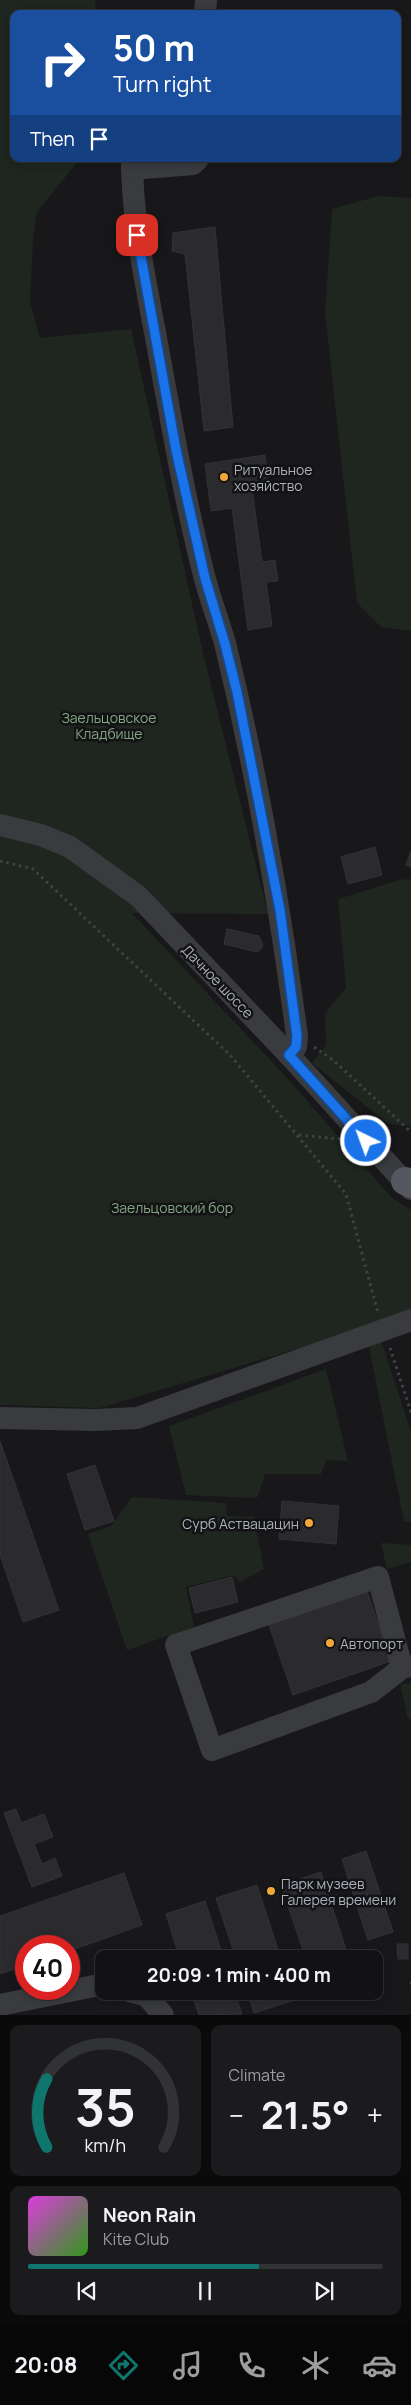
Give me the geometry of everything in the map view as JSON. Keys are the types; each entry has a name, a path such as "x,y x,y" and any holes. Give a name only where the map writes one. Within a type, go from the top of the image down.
{"street":[{"path":"195,162 193,164 132,164 137,235 176,450 205,578 237,692 280,910 293,1045"},
{"name":"Дачное шоссе","path":"0,825 41,835 70,847 131,891 293,1045 366,1141 409,1185"},
{"path":"0,1418 95,1420 137,1418 357,1341 411,1320"},
{"path":"378,1577 406,1667 371,1692 212,1750 176,1645 378,1577"},
{"path":"0,2006 95,1986"},
{"path":"150,2000 163,2015"}],"path":[{"path":"0,861 33,869 230,1055 346,1194 370,1288 411,1412"},
{"path":"293,1045 333,1060 411,1132"}],"green space":[{"name":"Заельцовский бор","path":"0,0 95,0 96,10 10,10 10,162 78,162 37,212 33,239 30,302 40,338 131,329 201,644 268,914 132,913 289,1080 391,1197 411,1210 411,1311 300,1348 100,1408 0,1405"},
{"path":"378,196 411,198 411,631 381,627 357,603 325,313 332,209"},
{"path":"411,879 411,1126 388,1124 312,1063 326,1045 325,1013 346,988 338,899 399,880"},
{"path":"381,1340 411,1432 411,1522 404,1521 369,1347"},
{"path":"326,1369 348,1461 326,1460 321,1474 265,1474 257,1498 186,1495 169,1426"},
{"path":"132,1497 226,1503 227,1516 254,1517 264,1569 240,1582 234,1575 186,1587 194,1627 127,1650 88,1534 111,1526"},
{"path":"381,1543 411,1545 411,1562 387,1569"},
{"path":"411,1683 411,1719 408,1719 400,1684"}],"building":[{"path":"215,227 233,427 204,431 185,254 172,251 173,233"},
{"path":"265,455 269,486 252,488 262,562 275,560 278,581 266,582 272,626 248,630 232,508 211,511 205,464"},
{"path":"375,847 382,875 348,884 341,857"},
{"path":"411,851 411,867 406,865"},
{"path":"227,929 259,936 263,945 261,949 257,952 224,944"},
{"path":"0,1441 59,1610 23,1622 0,1555"},
{"path":"95,1465 114,1521 85,1530 67,1474"},
{"name":"Сурб Аствацацин","path":"282,1501 339,1506 336,1544 279,1539"},
{"path":"232,1577 238,1602 195,1613 189,1588"},
{"name":"Автопорт","path":"367,1591 391,1661 293,1695 269,1625"},
{"path":"16,1809 21,1823 44,1814 53,1837 34,1844 42,1864 55,1858 62,1876 32,1887 4,1813"},
{"path":"366,1851 393,1932 368,1940 342,1859"},
{"path":"321,1872 346,1950 303,1950 281,1885"},
{"path":"124,1873 142,1925 80,1947 80,1935 15,1935 15,1969 0,1974 0,1916"},
{"path":"257,1885 278,1950 233,1950 216,1898"},
{"path":"205,1901 221,1950 177,1950 166,1914"},
{"path":"397,1944 408,1944 408,1959 398,1959"},
{"path":"194,2000 237,2000 242,2014 199,2015"},
{"path":"250,2000 295,2000 254,2013"}],"place":[{"name":"Ритуальное хозяйство","path":"224,477"},
{"name":"Сурб Аствацацин","path":"309,1523"},
{"name":"Автопорт","path":"330,1643"},
{"name":"Парк музеев Галерея времени","path":"271,1891"}],"route":[{"path":"137,235 176,450 205,578 237,692 280,910 297,1036 296,1047 289,1055 366,1141"}],"park label":[{"name":"Заельцовское Кладбище","path":"109,726"}]}
